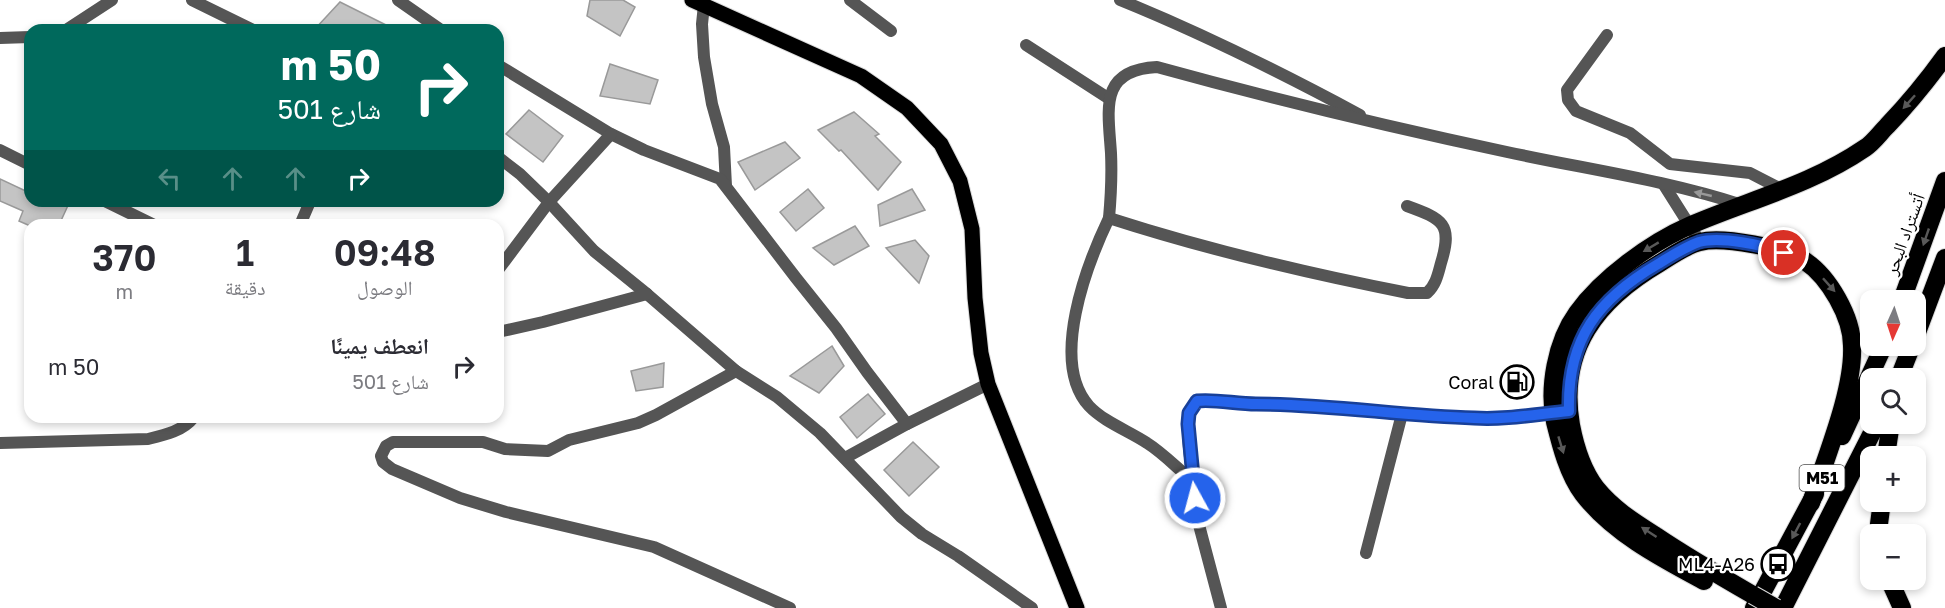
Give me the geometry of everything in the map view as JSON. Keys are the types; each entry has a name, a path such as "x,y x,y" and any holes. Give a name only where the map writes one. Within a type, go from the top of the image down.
{"highway":[{"path":"1776,608 1752,604 1687,557 1618,512 1595,486 1561,412 1554,382 1559,351 1576,314 1625,264 1689,226 1811,179 1866,147 1913,98 1945,56"},
{"name":"أتستراد البحر","path":"1906,290 1945,181"},
{"path":"1561,412 1577,346 1588,325 1609,300 1637,276 1700,242 1732,241 1763,245 1805,261 1835,291 1852,345 1847,389 1811,503"},
{"path":"1926,308 1945,258"},
{"name":"M51","path":"1752,604 1811,503 1879,356"},
{"name":"M51","path":"1783,608 1871,434"},
{"path":"1894,590 1902,608"}],"main road":[{"path":"698,3 861,76 907,108 941,144 960,181 972,229 976,309 981,353 988,384 1077,608"}],"street":[{"path":"75,24 112,0"},
{"path":"192,0 242,24"},
{"path":"398,0 432,24"},
{"path":"850,0 891,31"},
{"path":"1120,0 1189,28 1271,67 1377,124"},
{"path":"698,3 712,104 726,159 726,186"},
{"path":"1607,35 1567,90 1568,100 1576,111 1630,133 1670,164 1750,173 1783,189"},
{"path":"0,38 24,37"},
{"path":"1026,45 1108,98"},
{"path":"1193,481 1150,444 1090,407 1082,395 1074,374 1072,350 1082,291 1097,244 1109,218 1112,182 1108,98 1114,84 1124,75 1141,68 1157,67 1377,124 1664,185 1716,197 1742,206"},
{"path":"504,69 611,134 644,150 715,175 726,186 908,424"},
{"path":"504,262 549,202 611,134"},
{"path":"0,150 24,162"},
{"path":"504,162 549,202 594,251 736,371 777,396 820,433 901,517 922,534 958,556 1032,608"},
{"path":"1664,185 1700,242"},
{"path":"1109,218 1161,235 1276,266 1408,293 1427,293 1436,282 1447,236 1444,228 1434,217 1407,206"},
{"path":"117,207 142,219"},
{"path":"504,331 647,294"},
{"path":"736,371 656,415 630,425 574,438 548,451 505,449 483,442 393,442 386,446 381,456 383,462 392,469 460,498 506,512 654,547 790,608"},
{"path":"845,458 988,384"},
{"path":"1221,608 1199,525 1193,481 1188,424 1189,413 1197,401 1310,405 1476,418 1533,416 1561,412"},
{"path":"1366,553 1402,414"},
{"path":"0,443 148,439 167,435 188,423"}],"building":[{"path":"590,0 623,0 635,7 620,36 587,16"},
{"path":"340,2 384,24 320,24"},
{"path":"610,64 658,80 650,104 600,96"},
{"path":"529,110 563,136 543,162 506,134"},
{"path":"854,112 879,134 875,136 901,162 878,190 841,150 839,151 818,130"},
{"path":"785,142 800,158 755,190 738,162"},
{"path":"0,179 24,190 24,207 67,207 62,219 24,219 24,223 19,221 23,211 0,201"},
{"path":"808,189 824,208 796,231 780,212"},
{"path":"912,189 925,210 880,226 878,205"},
{"path":"855,226 869,246 834,265 813,248"},
{"path":"915,240 929,256 919,283 886,248"},
{"path":"832,346 844,366 819,393 790,376"},
{"path":"664,363 663,387 636,391 631,371"},
{"path":"868,394 885,414 857,438 840,417"},
{"path":"913,442 939,467 909,496 884,470"}],"place":[{"name":"Coral","path":"1517,382"},
{"name":"ML4-A26","path":"1778,564"}],"route":[{"path":"1195,498 1188,424 1189,413 1197,401 1310,405 1476,418 1509,418 1569,411 1568,388 1577,346 1588,325 1609,300 1637,276 1700,242 1732,241 1763,245 1784,253"}]}
